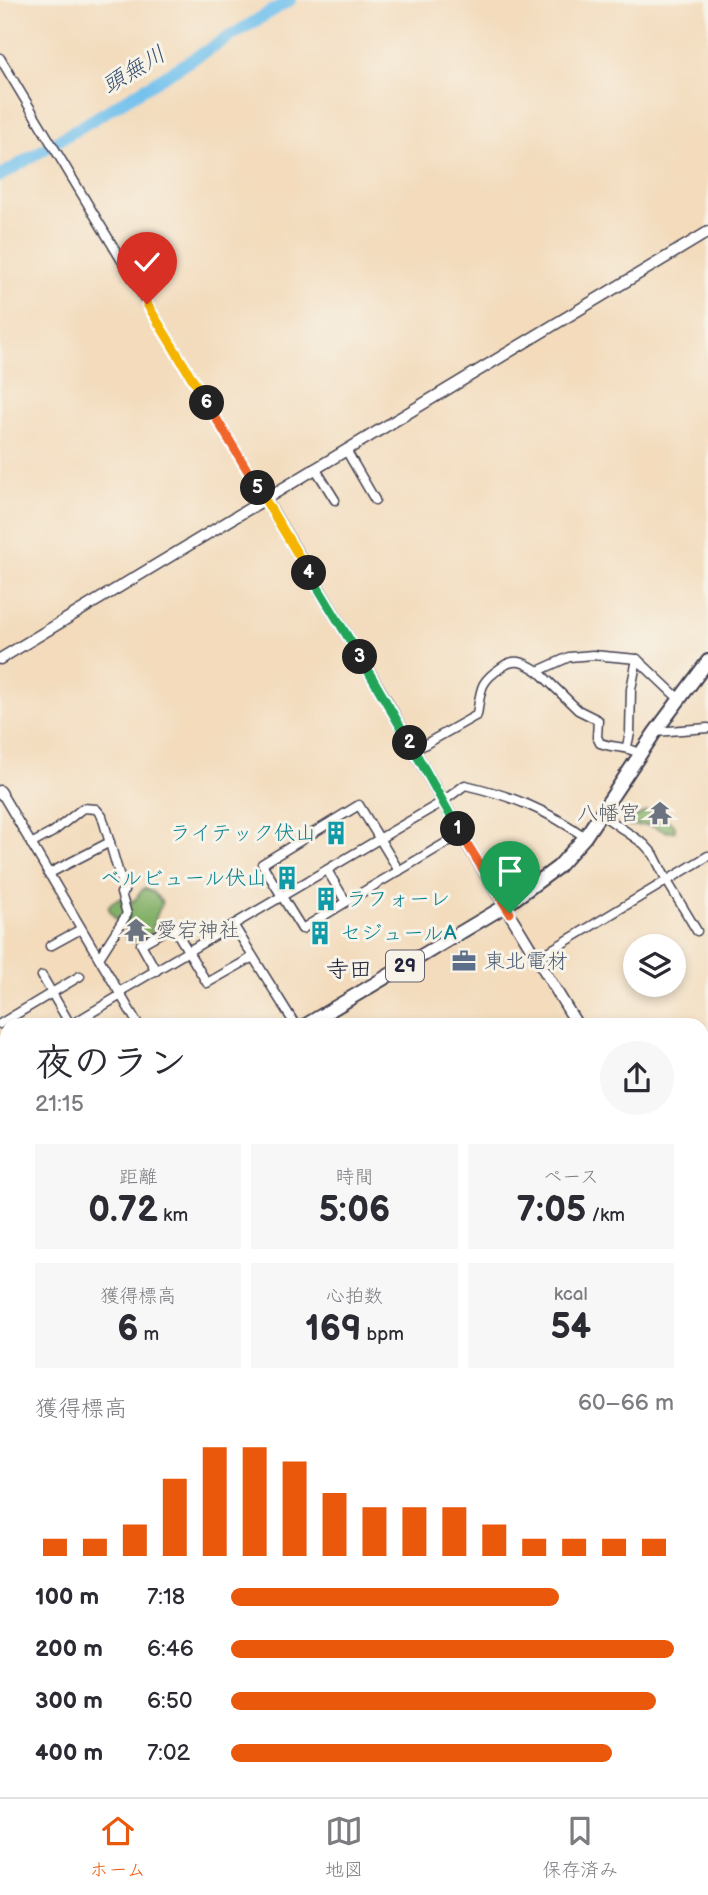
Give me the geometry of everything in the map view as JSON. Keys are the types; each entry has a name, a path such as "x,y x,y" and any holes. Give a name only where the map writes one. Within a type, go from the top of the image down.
{"main road":[{"name":"29","path":"317,1018 505,906 558,867 585,837 654,732 708,662"}],"street":[{"path":"0,58 573,1018"},
{"path":"0,659 708,232"},
{"path":"345,450 374,500"},
{"path":"315,468 335,500"},
{"path":"538,671 569,657 593,655 637,659 678,698"},
{"path":"627,746 631,689 637,659"},
{"path":"415,750 477,715 486,677 510,661 523,662 538,671 578,710 598,720 597,737 600,743 612,747 627,746 641,754"},
{"path":"654,732 708,728"},
{"path":"81,1018 442,802 465,785 502,794 556,817 585,837"},
{"path":"1,793 134,1018"},
{"path":"399,871 359,805 262,864 302,929 461,834"},
{"path":"31,844 53,832 83,808 96,809 102,816 124,891 121,893 127,914 99,958"},
{"path":"601,814 645,844 697,931"},
{"path":"48,874 110,842"},
{"path":"538,958 708,856"},
{"path":"327,870 346,902"},
{"path":"156,971 141,944 173,926 207,983 253,957"},
{"path":"234,926 291,1018"},
{"path":"50,946 81,929"},
{"path":"42,976 66,1018"},
{"path":"12,1017 80,976"}],"green space":[{"path":"647,811 666,819 675,826 675,831 668,832 648,825 628,826 634,817"},
{"path":"144,888 153,892 162,902 151,936 134,942 125,936 125,927 108,907 117,900 134,901"}],"waterway":[{"name":"頭無川","path":"0,176 290,0"}],"place":[{"name":"八幡宮","path":"660,813"},
{"name":"ライテック伏山","path":"336,833"},
{"name":"ベルビュール伏山","path":"287,878"},
{"name":"ラフォーレ","path":"326,899"},
{"name":"愛宕神社","path":"136,930"},
{"name":"セジュールA","path":"320,933"},
{"name":"東北電材","path":"464,961"}],"district":[{"name":"寺田","path":"349,970"}],"route":[{"path":"147,304 384,697 442,802 510,913"}]}
